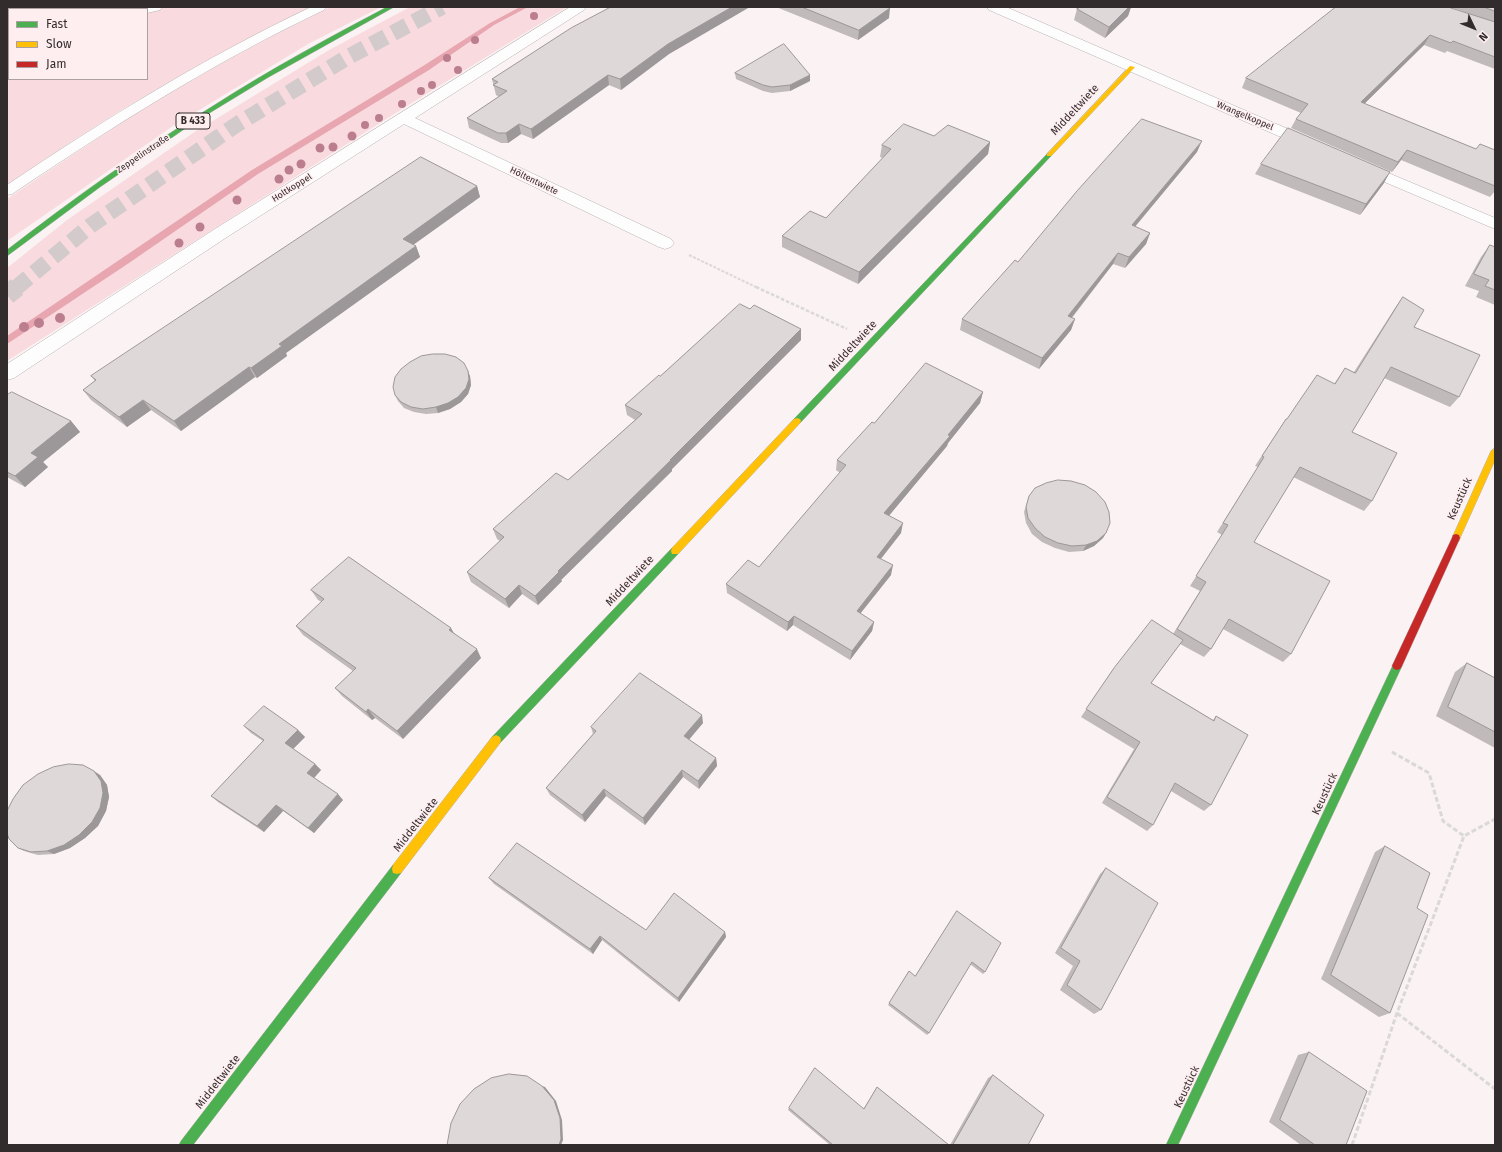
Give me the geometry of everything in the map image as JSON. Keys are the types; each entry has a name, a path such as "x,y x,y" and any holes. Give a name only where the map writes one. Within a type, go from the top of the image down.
{"main road":[{"name":"Zeppelinstraße","path":"7,254 95,187 194,120 294,60 391,7"},
{"name":"Middeltwiete","path":"185,1145 496,741 1132,67"},
{"name":"Keustück","path":"1172,1145 1366,736 1495,451"}],"street":[{"name":"Holtkoppel","path":"7,373 221,233 579,7"},
{"name":"Wrangelkoppel","path":"994,7 1328,152"},
{"name":"Höltentwiete","path":"404,118 665,243"},
{"path":"1350,161 1495,224"}],"lane":[{"path":"7,191 100,128 166,88 265,34 320,7"}],"path":[{"path":"665,243 874,342"},
{"path":"1366,736 1429,774 1443,820 1464,836"},
{"path":"1352,1145 1397,1013 1464,836 1495,819"},
{"path":"1397,1013 1495,1089"}],"shaded area":[{"path":"7,7 313,7 229,49 174,79 119,111 7,185"},
{"path":"330,7 381,7 308,44 173,126 7,241 7,199 153,103 213,68"},
{"path":"410,7 567,7 394,114 7,361 7,268 67,220 193,133 329,50"}],"building":[{"path":"611,7 732,7 668,44 620,79 608,75 531,129 519,124 506,133 498,133 467,118 507,91 493,85 498,82 492,79 571,28"},
{"path":"802,7 888,7 890,8 859,30"},
{"path":"1081,7 1129,7 1109,27 1077,9"},
{"path":"1336,7 1448,7 1495,22 1495,57 1453,41 1451,43 1430,35 1361,102 1476,149 1480,144 1495,150 1495,186 1407,150 1398,162 1296,119 1308,104 1246,78"},
{"path":"1484,7 1495,7 1495,11"},
{"path":"784,44 810,75 790,85 772,87 763,85 735,73"},
{"path":"1142,119 1202,141 1132,225 1150,233 1129,257 1118,253 1068,316 1075,319 1042,358 962,319 1015,260 1018,262 1077,191"},
{"path":"904,124 934,136 948,125 990,142 859,272 782,236 810,211 826,218 891,149 882,145"},
{"path":"1288,128 1390,172 1366,204 1261,164"},
{"path":"421,157 477,186 403,239 416,246 279,344 282,346 251,368 249,367 174,421 143,400 119,417 83,390 96,380 91,376"},
{"path":"1490,245 1495,247 1495,290 1485,286 1489,280 1474,274"},
{"path":"1403,297 1424,310 1414,327 1480,355 1459,397 1391,367 1352,432 1397,453 1372,501 1300,467 1254,542 1330,581 1291,654 1229,619 1211,649 1177,629 1206,582 1196,576 1228,525 1223,523 1264,457 1262,456 1286,419 1317,375 1335,384 1345,368 1355,373"},
{"path":"740,304 750,309 754,305 801,329 558,571 559,572 535,596 519,585 505,599 467,572 504,537 493,529 556,473 568,480 642,414 625,405 659,375 660,376"},
{"path":"445,354 456,357 464,363 468,371 469,379 466,388 458,397 448,403 436,407 423,409 411,407 401,402 395,395 393,387 395,377 401,369 410,362 421,356"},
{"path":"926,363 983,392 948,435 950,436 884,513 903,523 877,557 893,565 857,611 874,622 852,651 794,616 788,622 726,584 748,560 759,567 846,465 837,460 872,422 874,423"},
{"path":"12,392 71,421 31,453 38,457 15,476 7,472 7,395"},
{"path":"1058,480 1071,481 1085,485 1096,492 1105,502 1109,512 1110,523 1106,533 1097,541 1086,545 1072,546 1058,543 1045,537 1035,528 1028,518 1026,507 1029,496 1035,488"},
{"path":"349,557 451,628 449,630 477,649 397,731 368,709 366,712 335,688 356,668 296,626 324,599 311,590"},
{"path":"1152,620 1183,640 1151,683 1214,721 1216,716 1248,735 1211,805 1175,783 1153,825 1107,797 1140,742 1086,709 1114,668"},
{"path":"1467,663 1495,678 1495,732 1448,707"},
{"path":"640,673 702,715 684,736 716,758 698,781 682,770 643,818 604,789 582,815 546,788 596,731 591,727"},
{"path":"264,706 298,730 285,743 315,764 307,773 338,794 308,828 276,805 257,826 211,796 264,740 244,726"},
{"path":"69,764 83,765 94,771 101,781 103,793 100,808 92,822 79,835 64,845 47,851 31,852 18,848 9,839 7,833 7,811 13,799 23,785 38,774 53,767"},
{"path":"517,843 646,930 674,893 725,932 678,998 600,936 590,949 489,878"},
{"path":"1385,846 1430,873 1417,908 1428,915 1390,1013 1331,975"},
{"path":"1106,868 1158,903 1101,1010 1067,985 1080,961 1061,948"},
{"path":"957,911 1001,943 985,972 972,962 929,1033 889,1003 909,971 915,976"},
{"path":"1309,1052 1367,1091 1346,1145 1315,1145 1280,1120"},
{"path":"815,1068 864,1109 877,1087 949,1145 833,1145 789,1108"},
{"path":"509,1074 527,1076 542,1086 554,1100 560,1118 561,1139 559,1145 447,1145 451,1123 460,1104 474,1089 491,1078"},
{"path":"993,1075 1044,1115 1028,1145 953,1145"}],"waterway":[{"path":"7,341 255,172 426,68 492,24 525,7"}],"tunnel":[{"path":"16,288 90,226 236,125 348,57 442,7"},
{"path":"7,295 17,287"}],"traffic: fast":[{"path":"7,254 52,219 144,153 191,122 290,62 391,7"},
{"path":"797,421 1049,155"},
{"path":"496,740 675,551"},
{"path":"1172,1145 1397,666"},
{"path":"185,1145 397,869"}],"traffic: slow":[{"path":"1049,155 1132,67"},
{"path":"675,551 797,421"},
{"path":"1456,538 1495,451"},
{"path":"397,869 496,740"}],"traffic: jam":[{"path":"1397,666 1456,538"}]}
